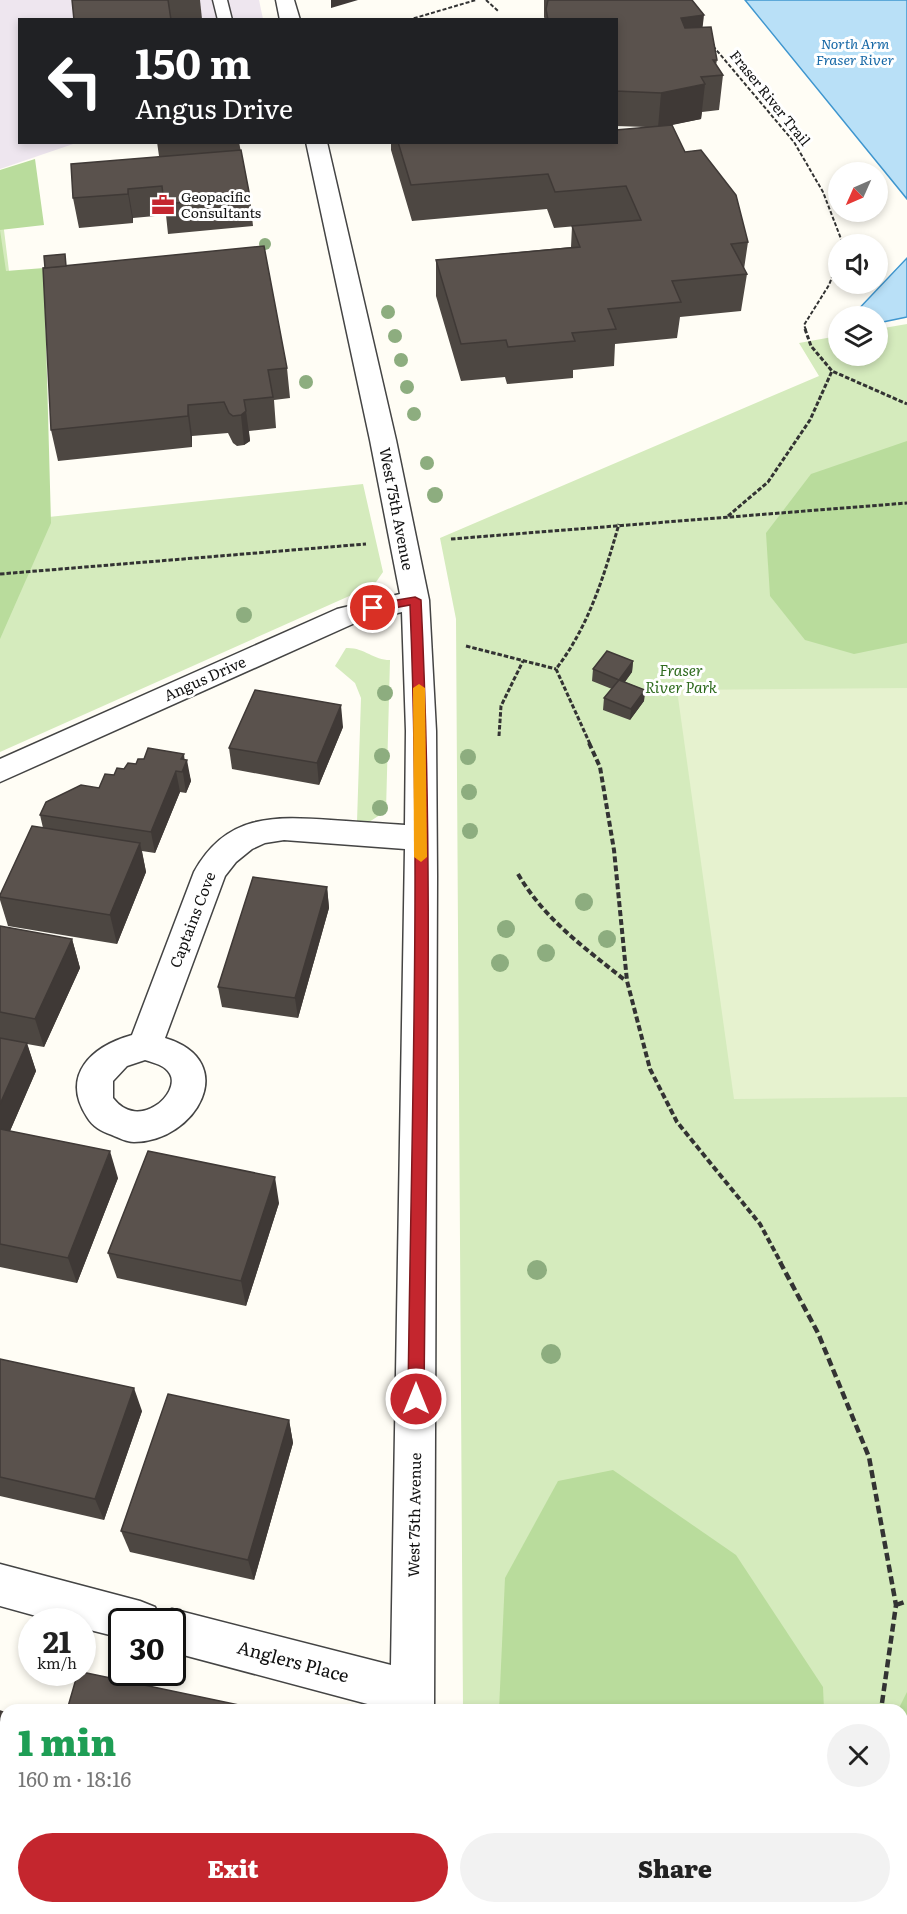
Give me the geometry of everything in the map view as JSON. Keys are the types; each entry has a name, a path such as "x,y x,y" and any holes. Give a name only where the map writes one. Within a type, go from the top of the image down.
{"street":[{"path":"285,0 290,18"},
{"name":"West 75th Avenue","path":"316,144 383,440 415,600 421,731 421,838 412,1702"},
{"name":"Angus Drive","path":"0,771 347,615 415,600"},
{"name":"Captains Cove","path":"145,1046 210,872 220,856 231,845 255,833 284,828 421,838"},
{"path":"0,1585 108,1614"},
{"name":"Anglers Place","path":"186,1634 412,1702"}],"lane":[{"path":"220,0 224,18"}],"path":[{"path":"415,18 476,0"},
{"path":"486,0 498,11"},
{"name":"Fraser River Trail","path":"711,43 794,142 823,192 839,234"},
{"path":"828,287 804,325 811,346 832,371 907,404"},
{"path":"727,516 768,483 810,420 832,371"},
{"path":"452,539 907,503"},
{"path":"556,669 570,652 588,618 619,524"},
{"path":"0,574 366,544"},
{"path":"466,646 556,669"},
{"path":"499,736 501,706 523,661"},
{"path":"556,669 600,767 614,850 627,981 650,1069 678,1122 760,1224 819,1333 869,1457 896,1605 882,1704"},
{"path":"518,874 532,898 565,932 627,981"},
{"path":"896,1605 907,1601"}],"shaded area":[{"path":"0,0 259,0 263,18 18,18 18,144 73,144 0,169"}],"green space":[{"path":"35,159 44,225 0,230 0,170"},
{"path":"0,197 39,518 363,484 383,572 374,585 0,752"},
{"path":"0,230 6,271 44,268 51,523 0,639"},
{"name":"Fraser River Park","path":"907,324 907,1704 463,1704 456,619 440,538 819,376 799,343 828,338 828,366 888,366 888,327"},
{"path":"907,441 907,643 854,654 805,640 770,596 766,533 811,474"},
{"path":"346,648 358,649 378,658 390,660 386,811 369,822 357,822 361,698 355,683 335,666"},
{"path":"907,688 907,1097 734,1099 677,690"},
{"path":"613,1470 736,1555 823,1687 824,1704 499,1704 505,1578 558,1481"},
{"path":"907,1692 907,1704 901,1704"}],"water":[{"name":"North Arm Fraser River","path":"745,0 907,0 907,199 888,176 888,162 877,162"},
{"path":"907,258 907,317 888,321 888,306 861,306 873,294 888,294 888,278"}],"building":[{"path":"72,0 168,0 171,18 74,18"},
{"path":"548,0 692,0 704,15 681,18 685,28 711,27 717,60 713,60 723,75 701,77 705,84 661,93 618,91 618,18 548,18 546,9"},
{"path":"672,125 685,152 701,150 736,195 748,242 731,244 747,274 672,281 681,302 608,309 616,329 572,333 575,341 508,347 506,340 461,344 436,260 580,247 572,226 641,220 626,186 555,192 548,174 411,185 399,144 618,144 618,130"},
{"path":"241,150 250,197 164,204 162,186 128,189 128,194 73,198 71,164"},
{"path":"264,246 287,368 268,370 273,397 244,400 246,411 241,415 233,416 229,413 224,402 188,405 188,416 51,430 43,268"},
{"path":"65,254 66,266 45,268 44,256"},
{"path":"607,651 633,661 619,680 593,669"},
{"path":"619,680 645,690 631,709 604,698"},
{"path":"255,690 341,705 317,763 229,748"},
{"path":"148,748 184,754 181,759 187,760 182,772 176,771 151,832 40,815 46,802 81,785 99,788 105,774 114,775 117,768 124,769 128,763 136,764 138,759 144,759"},
{"path":"32,826 140,843 110,915 0,897"},
{"path":"253,877 327,887 295,998 218,987"},
{"path":"0,926 72,939 35,1019 0,1012"},
{"path":"0,1038 27,1043 0,1104"},
{"path":"0,1129 110,1151 68,1258 0,1244"},
{"path":"148,1151 275,1177 241,1281 108,1253"},
{"path":"0,1359 134,1388 95,1499 0,1477"},
{"path":"168,1394 289,1420 248,1560 121,1531"},
{"path":"96,1675 108,1677 108,1686 149,1686 234,1704 69,1704 74,1686 96,1686"}],"slow traffic":[{"path":"419,688 421,857"}],"place":[{"name":"Geopacific Consultants","path":"163,205"}],"route":[{"path":"373,608 415,600 418,648 421,731 421,876 416,1399"}]}
